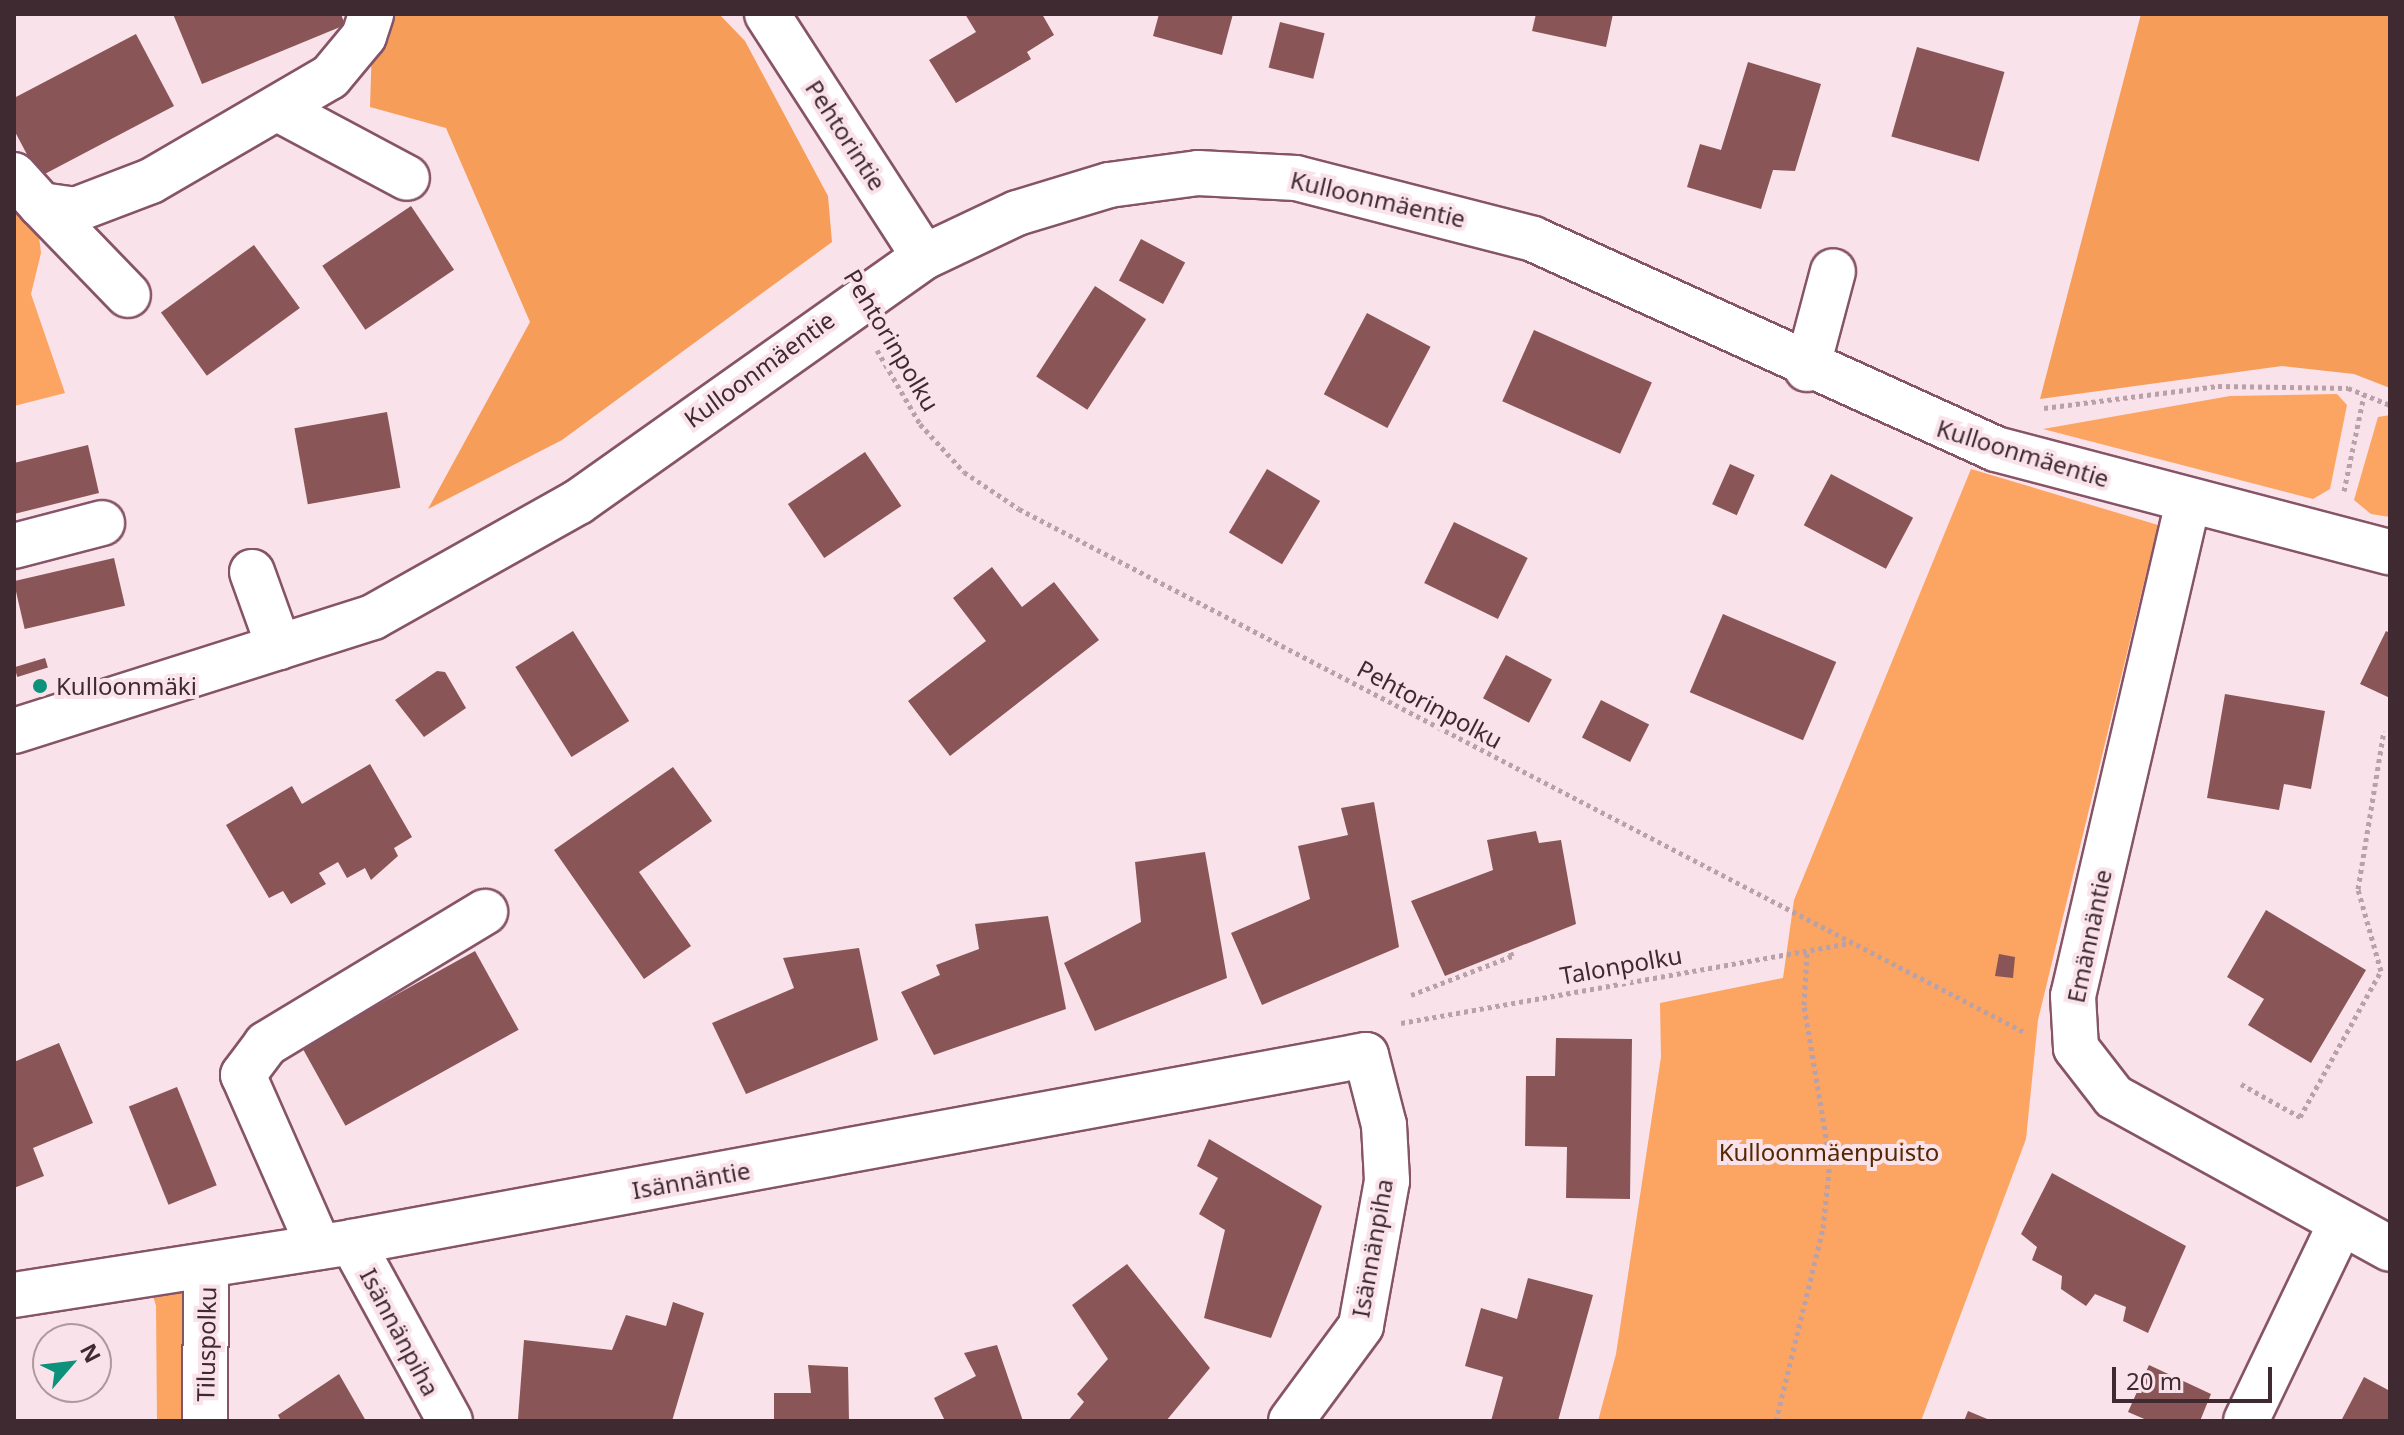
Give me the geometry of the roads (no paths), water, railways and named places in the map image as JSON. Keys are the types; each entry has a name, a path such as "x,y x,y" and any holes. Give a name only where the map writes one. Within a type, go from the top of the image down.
{"street":[{"path":"28,190 75,210 151,181 330,77 364,36 371,14"},
{"name":"Pehtorintie","path":"767,14 924,257"},
{"path":"278,109 407,178"},
{"name":"Kulloonmäentie","path":"14,731 373,617 503,549 849,304 924,257 1017,213 1109,185 1198,173 1296,178 1533,239 1807,369 1996,449 2188,502 2390,552"},
{"path":"28,190 128,295"},
{"path":"1807,369 1833,271"},
{"name":"Emännäntie","path":"2188,502 2073,996 2076,1048 2114,1097 2341,1223"},
{"path":"14,546 102,523"},
{"path":"252,572 279,647"},
{"name":"Isännänpiha","path":"450,1421 336,1244 243,1075 266,1044 485,912"},
{"name":"Isännänpiha","path":"1291,1421 1361,1326 1387,1181 1384,1125 1366,1055"},
{"name":"Isännäntie","path":"14,1295 336,1244 1366,1055"},
{"path":"2246,1421 2341,1223 2390,1249"},
{"name":"Tiluspolku","path":"205,1421 206,1266"}],"place":[{"name":"Kulloonmäki","path":"40,686"}],"park label":[{"name":"Kulloonmäenpuisto","path":"1829,1152"}]}
